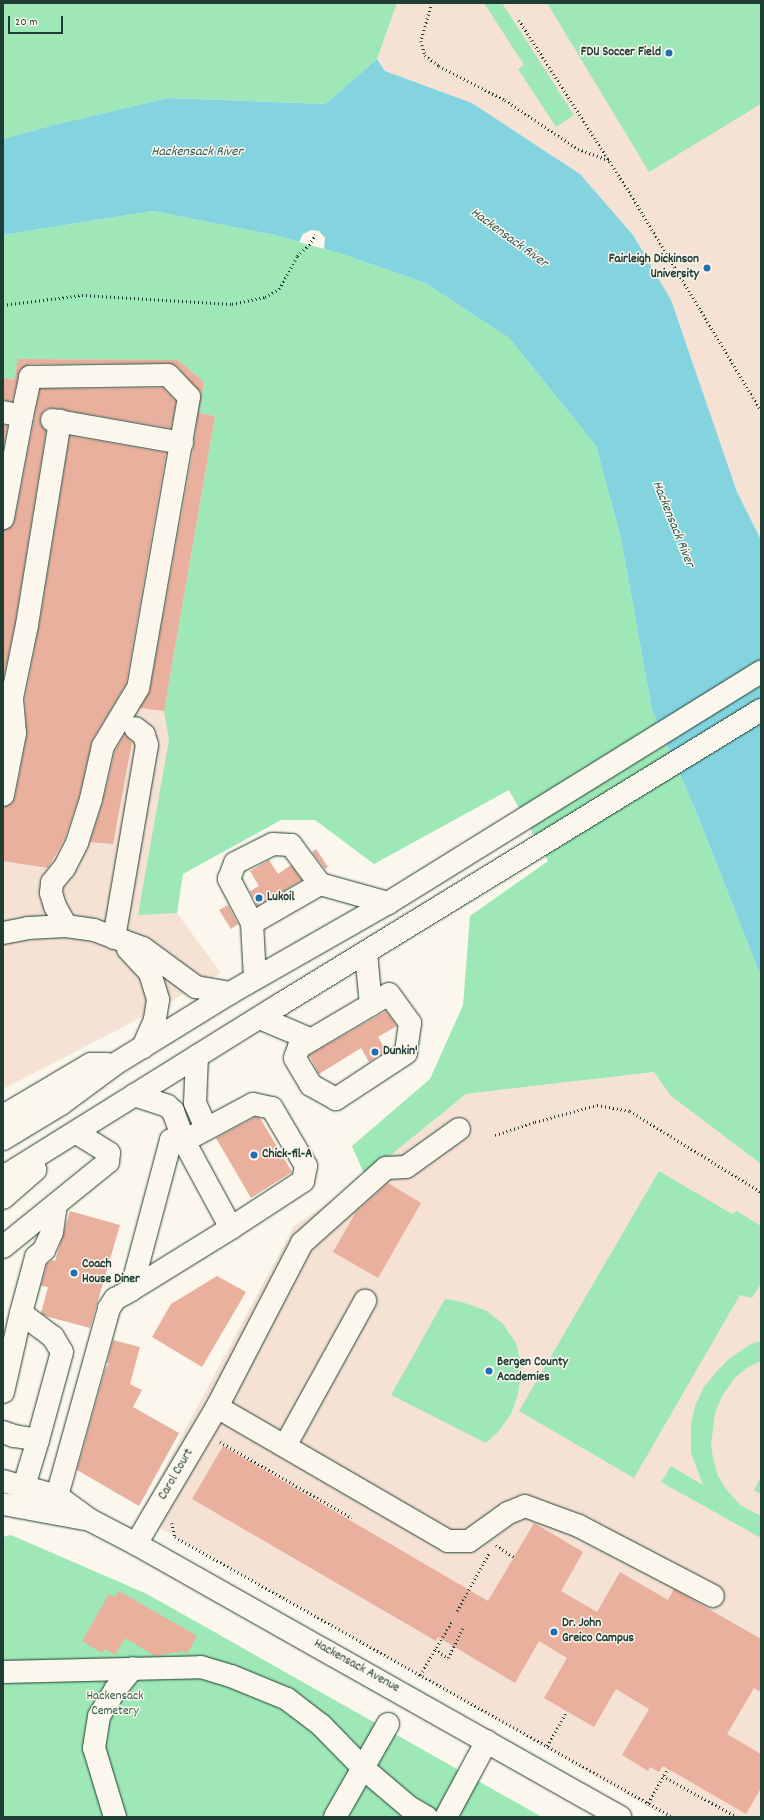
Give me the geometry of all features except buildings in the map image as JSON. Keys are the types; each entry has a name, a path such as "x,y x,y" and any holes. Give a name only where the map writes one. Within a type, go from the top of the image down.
{"main road":[{"path":"3,518 12,414 30,377 168,375 189,397 138,688 103,746 91,799 77,843 64,868 52,883 51,893 55,906 66,926"},
{"path":"3,794 15,733 12,698 25,633 36,536 56,420 182,443"},
{"path":"3,1139 61,1104 115,1064 230,993 255,978 285,964 388,903 761,672"},
{"path":"3,1178 197,1056 761,710"},
{"path":"117,939 147,745 144,735 135,728"},
{"path":"255,978 252,923 229,879 235,863 273,844 291,845 320,884 388,903"},
{"path":"252,923 320,884"},
{"path":"3,933 28,928 66,926 94,930 143,948 196,986 230,993"},
{"path":"117,939 150,973 158,1000 156,1020 143,1047"},
{"path":"366,953 371,1005"},
{"path":"389,994 410,1024 406,1054 336,1099 311,1085 295,1058 299,1047 312,1040 389,994"},
{"path":"260,1018 312,1040"},
{"path":"197,1056 195,1103 206,1128"},
{"path":"3,1116 91,1064 115,1064"},
{"path":"134,1095 167,1106 174,1111 184,1141 230,1228"},
{"path":"57,1496 108,1308 115,1300 131,1290 230,1228 303,1181 306,1166 272,1108 254,1104 206,1128 184,1141 171,1140 131,1290"},
{"name":"Carol Court","path":"136,1544 217,1407 302,1243 386,1168 406,1168 459,1129"},
{"path":"3,1198 76,1132"},
{"path":"3,1247 108,1162 109,1153 76,1132"},
{"path":"3,1392 21,1313 36,1257 44,1250 52,1232 56,1205"},
{"path":"285,1446 365,1301"},
{"path":"21,1313 53,1337 62,1352 24,1486"},
{"path":"217,1407 448,1541 469,1541 508,1513 525,1506 579,1526 713,1596"},
{"path":"3,1432 14,1436 38,1440"},
{"name":"Hackensack Avenue","path":"3,1481 57,1496 90,1520 136,1544 620,1817"},
{"name":"Hackensack Avenue","path":"3,1504 90,1520"},
{"path":"3,1672 201,1667 231,1676 288,1699 321,1725 363,1768 409,1807 426,1817"},
{"path":"114,1817 94,1748 99,1716 115,1690 133,1668"},
{"path":"335,1817 388,1724"},
{"path":"446,1817 487,1741"}],"path":[{"path":"432,3 421,41 425,55 439,66 505,100 578,150 609,160"},
{"path":"520,20 609,160 761,410"},
{"path":"3,305 82,295 232,304 265,297 279,289 297,256 309,245 315,235"},
{"path":"495,1135 597,1105 630,1111 761,1192"},
{"path":"220,1442 223,1435"},
{"path":"213,1440 219,1444 220,1442 352,1518"},
{"path":"172,1518 175,1537 674,1817"},
{"path":"494,1544 514,1556"},
{"path":"457,1611 490,1550"},
{"path":"420,1675 452,1621"},
{"path":"435,1649 448,1658 463,1627"},
{"path":"547,1746 567,1711"},
{"path":"648,1803 668,1768"},
{"path":"663,1776 737,1817"}],"shaded area":[{"name":"Fairleigh Dickinson University","path":"397,3 761,3 761,540 737,492 633,235 580,174 472,103 385,71 377,59"},
{"path":"3,235 274,235 177,913 221,973 148,1014 3,1089"},
{"name":"Bergen County Academies","path":"655,1072 671,1096 761,1164 761,1817 666,1817 139,1516 294,1226 345,1192 466,1094"}],"green space":[{"path":"3,3 397,3 377,59 325,104 168,98 53,125 3,139"},
{"path":"484,3 502,3 574,115 556,127 518,69 524,65"},
{"name":"FDU Soccer Field","path":"547,3 761,3 761,104 649,172"},
{"path":"153,211 274,235 342,254 425,283 509,338 596,446 621,539 652,711 695,809 761,977 761,1164 671,1096 654,1072 466,1094 365,1176 352,1146 430,1079 463,1005 470,916 548,861 509,790 374,864 315,820 281,820 183,874 177,913 138,915 169,740 164,711 215,416 199,413 204,382 178,360 18,359 14,380 3,378 3,235"},
{"path":"659,1171 732,1214 737,1211 761,1226 761,1283 752,1298 740,1295 634,1478 519,1411"},
{"path":"445,1299 462,1302 487,1311 503,1324 516,1343 522,1368 518,1394 511,1414 498,1432 486,1443 391,1395"},
{"path":"761,1341 761,1361 748,1367 734,1379 722,1396 715,1413 711,1446 718,1476 726,1489 740,1505 761,1516 761,1538 661,1482 671,1466 703,1485 691,1453 691,1424 695,1406 704,1387 730,1358 751,1344"},
{"path":"761,1477 761,1494 754,1490"},
{"name":"Hackensack Cemetery","path":"11,1535 147,1594 542,1817 3,1817 3,1537"}],"water":[{"name":"Hackensack River","path":"377,59 385,71 472,103 580,174 633,235 671,300 737,492 761,540 761,977 695,809 652,711 621,539 596,446 509,338 425,283 342,254 274,235 153,211 3,235 3,139 53,125 168,98 325,104"}],"pier":[{"path":"311,230 319,231 325,238 324,249 299,242 303,234"}],"place":[{"name":"FDU Soccer Field","path":"669,53"},
{"name":"Fairleigh Dickinson University","path":"707,268"},
{"name":"Lukoil","path":"259,898"},
{"name":"Dunkin'","path":"375,1052"},
{"name":"Chick-fil-A","path":"254,1155"},
{"name":"Coach House Diner","path":"74,1273"},
{"name":"Bergen County Academies","path":"489,1371"},
{"name":"Dr. John Greico Campus","path":"554,1632"}]}
